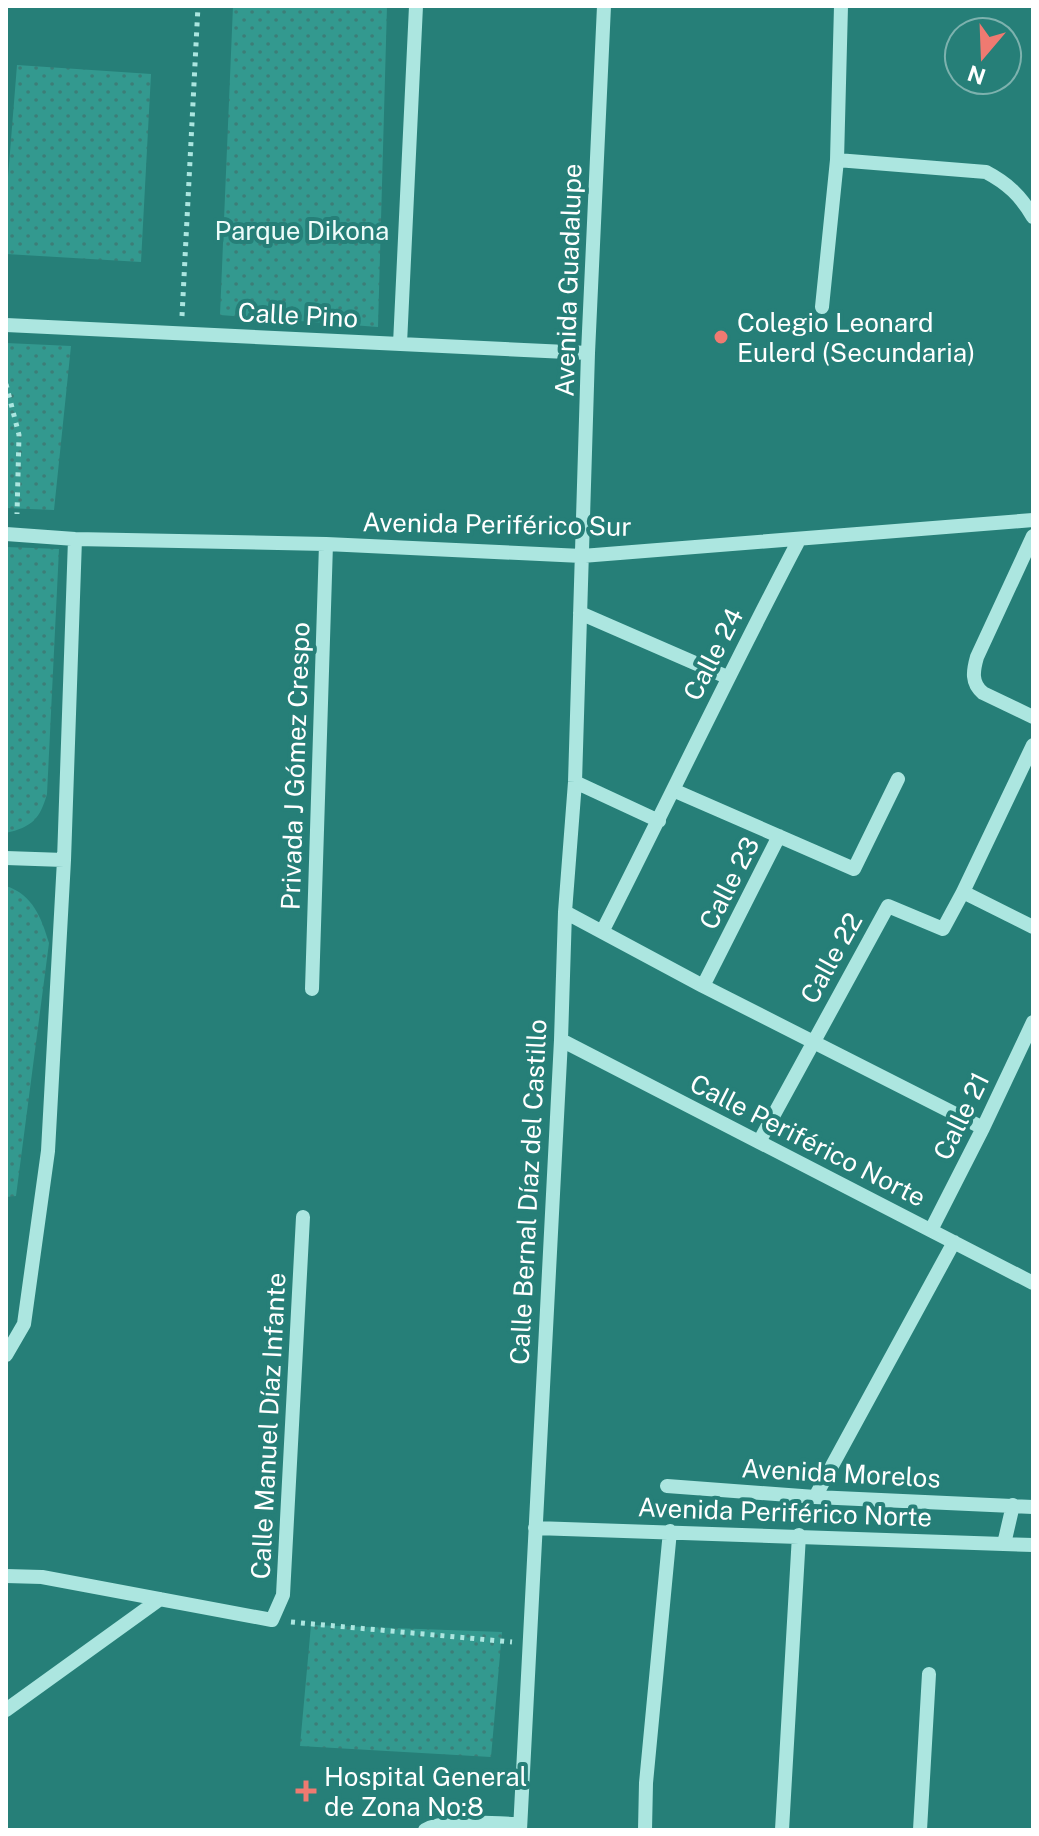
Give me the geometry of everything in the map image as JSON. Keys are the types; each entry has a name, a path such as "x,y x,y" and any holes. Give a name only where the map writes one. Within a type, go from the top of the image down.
{"street":[{"path":"400,344 416,6"},
{"name":"Avenida Guadalupe","path":"582,556 604,6"},
{"path":"822,307 837,160 841,6"},
{"path":"837,160 986,172 1005,182 1025,203 1033,217"},
{"name":"Calle Pino","path":"6,325 588,353"},
{"name":"Avenida Periférico Sur","path":"11,534 75,539 326,544 582,556 1033,520"},
{"path":"1033,536 977,657 973,674 977,688 983,693 1033,717"},
{"path":"6,1355 24,1324 48,1151 64,860 75,539"},
{"name":"Calle 24","path":"603,930 727,677 799,540"},
{"name":"Privada J Gómez Crespo","path":"312,989 326,544"},
{"name":"Calle Bernal Díaz del Castillo","path":"520,1827 565,912 575,782 582,556"},
{"path":"580,613 727,677"},
{"name":"Calle 22","path":"759,1142 888,906 943,929 1033,745"},
{"name":"Calle 23","path":"703,986 779,836 854,869 898,779"},
{"path":"575,782 659,821"},
{"path":"673,790 779,836"},
{"path":"6,858 64,860"},
{"path":"963,892 1033,927"},
{"path":"565,912 983,1128"},
{"name":"Calle 21","path":"931,1230 1033,1022"},
{"name":"Calle Periférico Norte","path":"561,1040 1033,1283"},
{"name":"Calle Manuel Díaz Infante","path":"6,1576 42,1577 272,1620 283,1595 303,1217"},
{"path":"815,1497 954,1242"},
{"name":"Avenida Morelos","path":"667,1486 815,1497 1033,1507"},
{"path":"1004,1544 1013,1505"},
{"name":"Avenida Periférico Norte","path":"535,1528 1033,1545"},
{"path":"645,1830 646,1783 670,1531"},
{"path":"782,1830 799,1535"},
{"path":"6,1710 160,1599"},
{"path":"920,1830 929,1674"},
{"path":"425,1830 461,1823 520,1827"}],"path":[{"path":"181,333 198,6"},
{"path":"6,384 19,435 11,534"},
{"path":"272,1620 529,1643"}],"green space":[{"name":"Parque Dikona","path":"233,6 387,6 378,327 220,315"},
{"path":"17,65 151,74 141,262 6,254 6,202"},
{"path":"6,343 71,346 54,510 6,508"},
{"path":"6,547 59,549 47,794 34,821 6,833"},
{"path":"6,886 29,901 39,916 49,943 16,1196 6,1197"},
{"path":"311,1625 502,1632 491,1757 300,1746"}],"place":[{"name":"Colegio Leonard Eulerd (Secundaria)","path":"721,337"},
{"name":"Hospital General de Zona No:8","path":"306,1791"}]}
